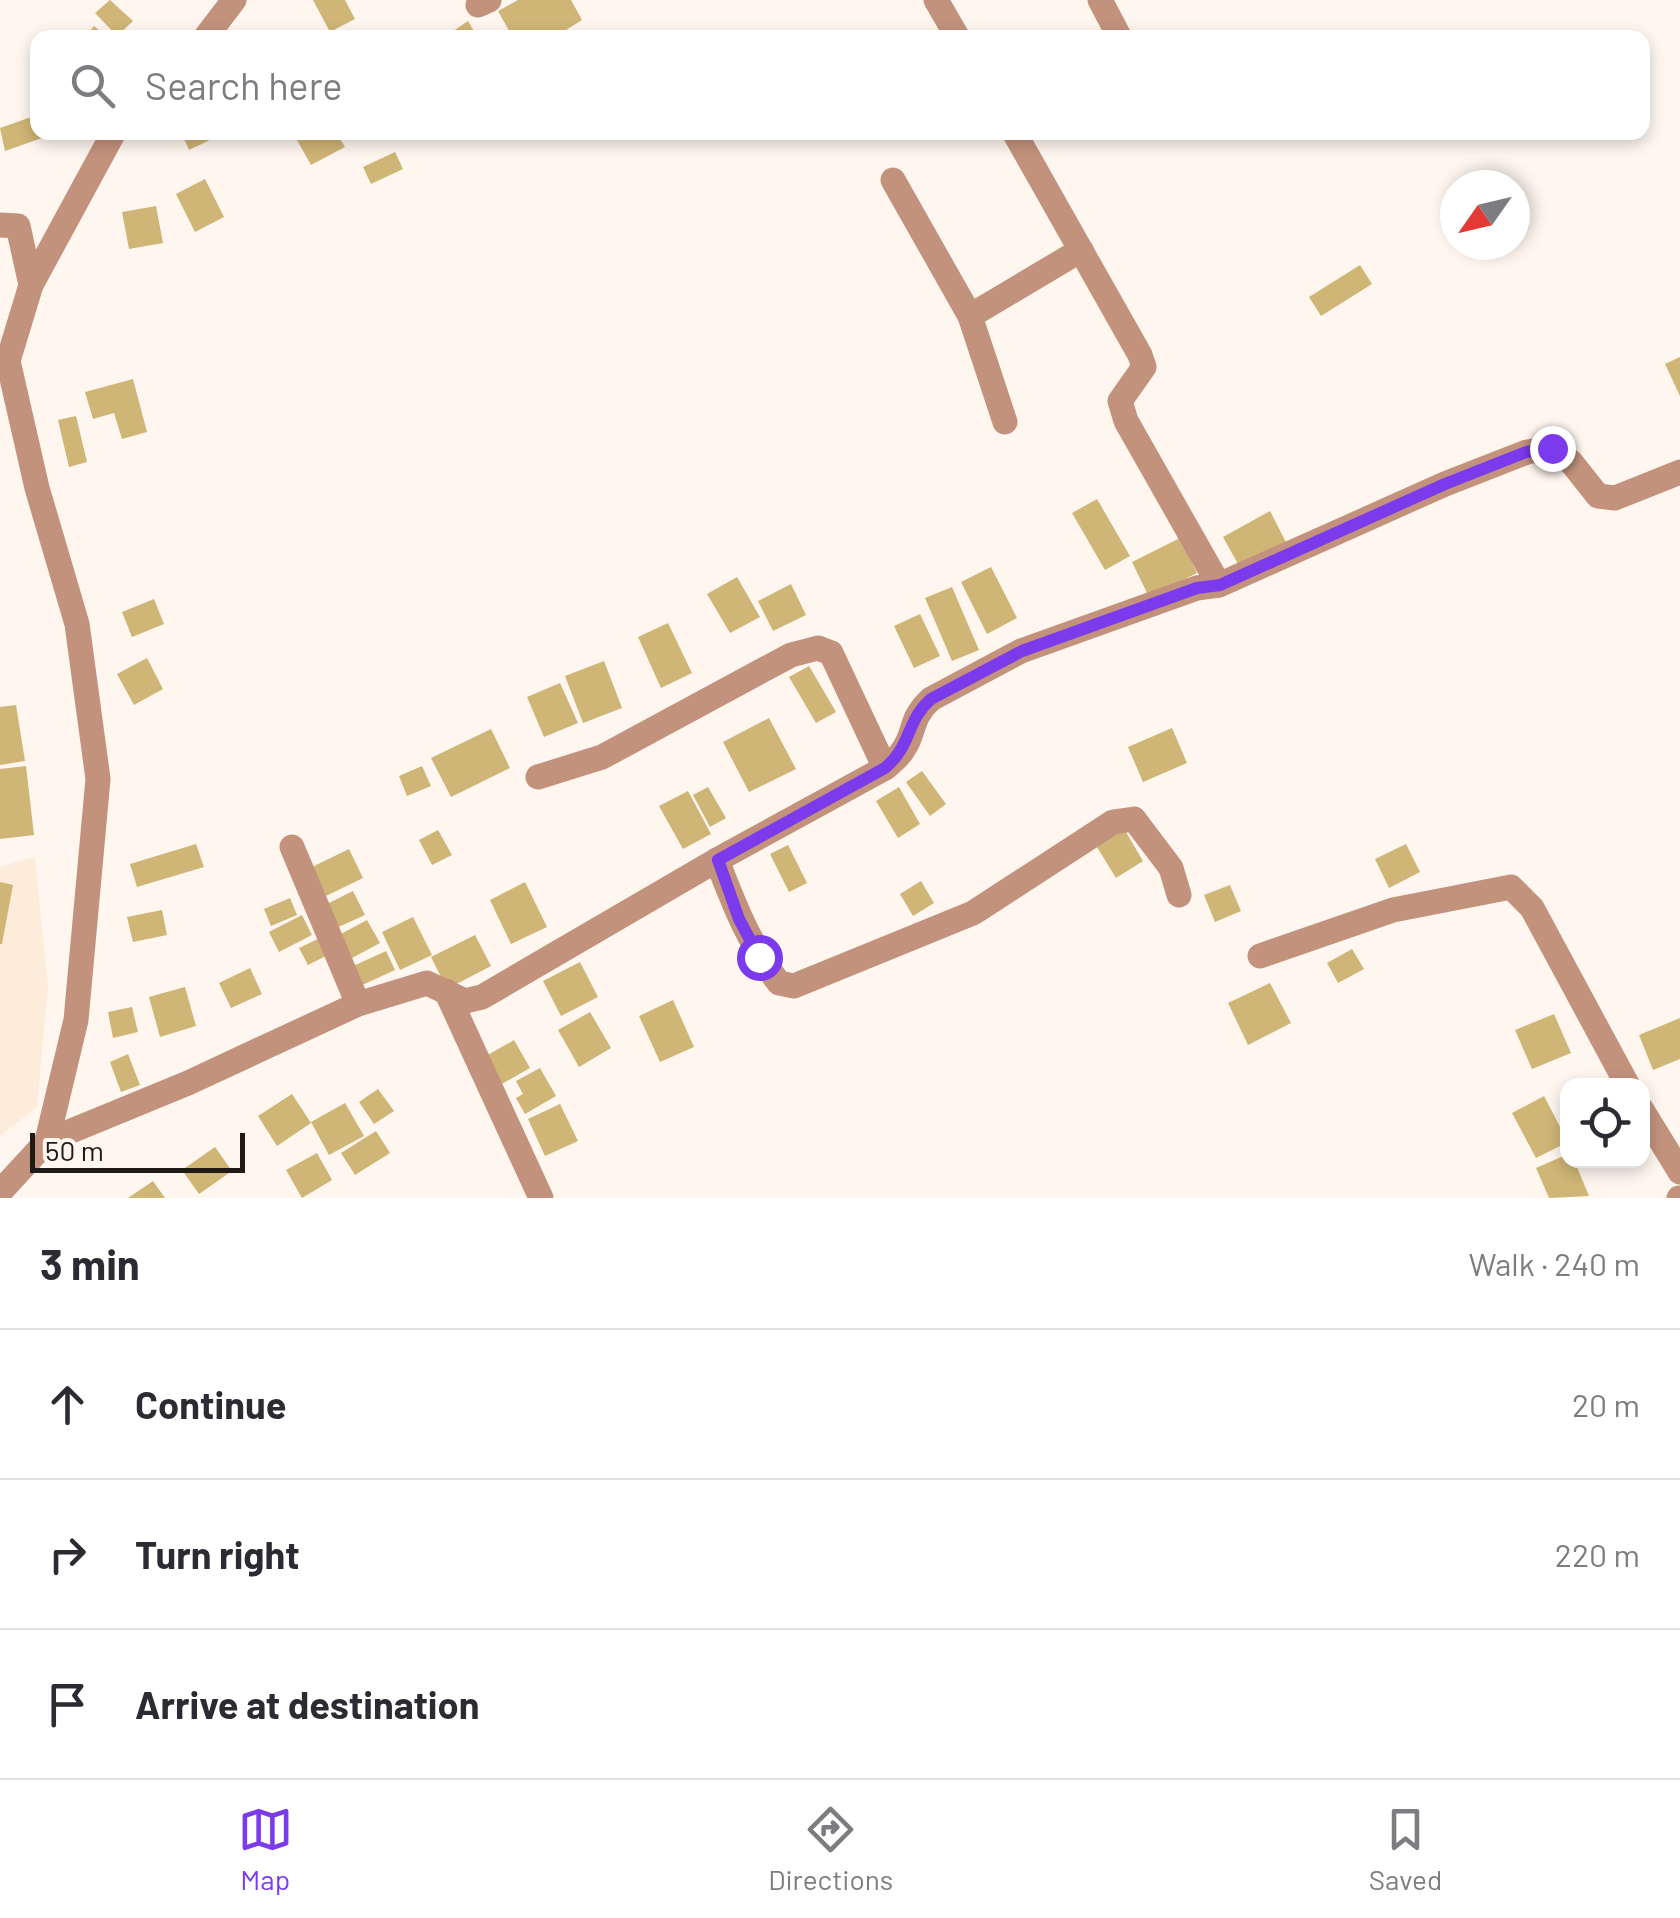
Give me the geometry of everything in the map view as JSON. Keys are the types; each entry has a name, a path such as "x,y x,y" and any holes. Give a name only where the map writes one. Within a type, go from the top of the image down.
{"street":[{"path":"211,30 234,0"},
{"path":"936,0 953,30"},
{"path":"1100,0 1116,30"},
{"path":"47,1141 76,1020 98,779 77,624 37,488 8,361 31,285 110,140"},
{"path":"1019,140 1140,355 1144,367 1120,401 1126,421 1220,585"},
{"path":"892,180 970,316 1005,422"},
{"path":"0,225 18,226 31,285"},
{"path":"970,316 1081,250"},
{"path":"0,1192 47,1141 188,1083 358,1004 428,983 465,1001 482,997 885,768 906,748 919,710 931,699 1022,651 1197,588 1220,585 1526,452 1552,448 1571,462 1598,496 1614,498 1680,472"},
{"path":"538,777 602,756 791,655 818,648 830,653 885,768"},
{"path":"718,860 739,919 759,957 779,983 794,986 972,913 1113,822 1134,819 1171,868 1180,895"},
{"path":"292,847 358,1004"},
{"path":"1260,956 1394,910 1510,887 1532,908 1624,1078"},
{"path":"446,991 541,1198"},
{"path":"1650,1123 1680,1172"}],"shaded area":[{"path":"35,857 48,986 37,1107 0,1136 0,867"}],"building":[{"path":"110,0 133,21 123,30 111,30 95,13"},
{"path":"313,0 345,0 355,19 329,30"},
{"path":"518,0 571,0 582,20 566,30 509,30 498,11"},
{"path":"468,21 473,30 455,30"},
{"path":"30,117 30,140 36,140 5,151 0,128"},
{"path":"185,140 210,140 189,150"},
{"path":"297,140 341,140 345,147 311,165"},
{"path":"395,152 403,169 371,184 363,167"},
{"path":"205,179 224,217 195,232 176,194"},
{"path":"156,206 163,243 129,249 122,212"},
{"path":"1360,265 1372,284 1321,316 1309,297"},
{"path":"1680,357 1680,396 1665,364"},
{"path":"133,379 147,432 122,439 114,413 93,419 85,392"},
{"path":"76,416 87,462 69,467 58,420"},
{"path":"1097,499 1130,556 1105,570 1072,513"},
{"path":"1270,511 1289,548 1243,573 1223,537"},
{"path":"1180,538 1197,573 1149,597 1132,562"},
{"path":"991,567 1017,618 987,634 961,582"},
{"path":"737,577 760,617 730,633 707,594"},
{"path":"791,584 806,615 773,631 758,601"},
{"path":"952,587 979,650 952,661 925,598"},
{"path":"154,599 164,624 132,637 122,612"},
{"path":"920,614 940,656 914,668 894,626"},
{"path":"668,623 692,673 661,688 638,637"},
{"path":"147,658 163,689 134,705 117,674"},
{"path":"604,661 622,708 583,723 565,676"},
{"path":"809,666 836,712 816,723 789,677"},
{"path":"560,683 578,723 544,737 527,697"},
{"path":"16,705 25,761 0,765 0,707"},
{"path":"769,718 796,769 749,792 723,742"},
{"path":"1172,728 1187,763 1143,782 1128,747"},
{"path":"491,729 510,768 451,797 431,758"},
{"path":"26,766 34,835 0,839 0,769"},
{"path":"422,766 431,786 407,796 399,776"},
{"path":"922,771 946,804 930,816 906,782"},
{"path":"708,787 726,818 710,827 693,795"},
{"path":"899,787 920,824 898,838 876,801"},
{"path":"688,791 711,834 683,849 659,806"},
{"path":"1123,827 1143,861 1116,878 1095,844"},
{"path":"438,830 452,855 432,865 419,840"},
{"path":"196,844 204,867 137,887 130,864"},
{"path":"1406,844 1420,872 1389,888 1375,859"},
{"path":"788,845 807,883 789,892 770,854"},
{"path":"349,849 363,878 326,896 312,867"},
{"path":"921,881 934,903 913,916 900,894"},
{"path":"0,882 13,885 2,944 0,944"},
{"path":"525,882 547,927 511,944 490,900"},
{"path":"1230,885 1241,911 1215,922 1204,895"},
{"path":"353,891 365,915 334,929 323,906"},
{"path":"290,898 297,915 271,926 264,909"},
{"path":"162,910 167,935 133,942 127,917"},
{"path":"302,915 312,935 279,952 269,932"},
{"path":"413,917 432,955 400,970 382,932"},
{"path":"367,920 380,943 352,958 339,935"},
{"path":"475,935 491,966 447,989 431,957"},
{"path":"322,937 330,954 308,965 299,948"},
{"path":"1352,949 1364,969 1338,983 1327,963"},
{"path":"386,951 395,970 360,986 351,967"},
{"path":"580,962 598,997 561,1016 543,981"},
{"path":"250,968 262,994 231,1008 219,983"},
{"path":"1270,983 1291,1023 1248,1045 1228,1003"},
{"path":"185,987 196,1026 160,1037 149,997"},
{"path":"673,1000 694,1047 660,1062 639,1016"},
{"path":"132,1007 138,1032 113,1038 108,1012"},
{"path":"590,1012 611,1048 579,1067 558,1030"},
{"path":"1554,1014 1571,1053 1532,1069 1515,1030"},
{"path":"1680,1018 1680,1059 1653,1070 1639,1035"},
{"path":"514,1040 530,1068 500,1085 484,1057"},
{"path":"128,1054 140,1085 121,1092 110,1062"},
{"path":"540,1068 556,1096 525,1114 516,1098 523,1094 516,1081"},
{"path":"378,1089 394,1111 374,1124 359,1102"},
{"path":"292,1094 311,1123 277,1146 258,1116"},
{"path":"1544,1096 1560,1127 1560,1146 1536,1158 1512,1113"},
{"path":"345,1103 364,1136 329,1155 311,1122"},
{"path":"560,1104 578,1141 545,1156 528,1119"},
{"path":"376,1131 390,1153 355,1175 341,1153"},
{"path":"215,1147 232,1171 199,1194 182,1170"},
{"path":"317,1153 332,1180 302,1198 286,1170"},
{"path":"1560,1158 1560,1168 1577,1168 1589,1196 1549,1198 1536,1168"},
{"path":"153,1181 165,1198 128,1198"}],"route":[{"path":"759,957 739,919 718,860 885,768 906,748 919,710 931,699 1022,651 1197,588 1220,585 1445,484 1526,452 1552,448"}]}
